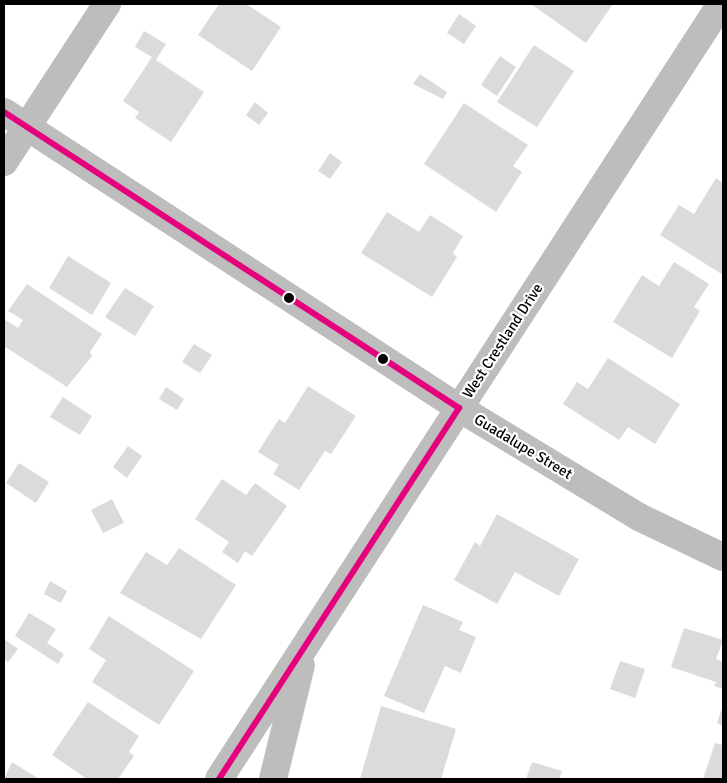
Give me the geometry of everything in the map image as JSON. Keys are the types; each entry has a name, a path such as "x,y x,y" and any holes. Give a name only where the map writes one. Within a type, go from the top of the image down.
{"street":[{"path":"4,162 107,4"},
{"name":"West Crestland Drive","path":"219,779 721,4"},
{"name":"Guadalupe Street","path":"4,112 459,408 639,517 723,557"},
{"path":"273,779 308,642"}],"building":[{"path":"219,4 246,4 281,27 252,71 198,35"},
{"path":"531,4 613,4 586,43"},
{"path":"459,14 476,26 464,44 447,33"},
{"path":"144,31 166,44 156,60 204,92 171,142 135,118 139,112 123,101 152,57 135,47"},
{"path":"534,45 574,71 537,127 497,102"},
{"path":"500,56 516,67 497,96 481,85"},
{"path":"420,74 447,92 443,99 413,84"},
{"path":"255,102 268,113 259,125 246,115"},
{"path":"464,103 528,145 513,166 522,172 496,212 424,164"},
{"path":"330,153 342,162 330,179 318,171"},
{"path":"716,178 723,183 723,275 660,235 679,205 694,214"},
{"path":"387,212 419,232 430,215 463,236 453,253 457,257 432,297 361,253"},
{"path":"68,256 111,283 92,315 49,288"},
{"path":"674,262 709,284 694,307 700,311 672,358 613,322 642,275 659,286"},
{"path":"27,284 102,334 90,352 92,356 67,387 4,346 4,319 18,328 23,320 8,311"},
{"path":"125,288 154,306 135,336 105,317"},
{"path":"194,344 212,355 200,373 182,362"},
{"path":"608,358 680,404 655,444 628,427 619,440 563,404 577,382 588,389"},
{"path":"308,386 356,416 331,454 325,451 299,490 273,474 279,465 258,452 279,419 285,423"},
{"path":"166,387 184,399 177,410 159,399"},
{"path":"63,397 92,416 80,435 50,417"},
{"path":"128,446 142,456 127,478 113,467"},
{"path":"19,463 49,482 36,503 6,483"},
{"path":"222,479 246,495 255,483 287,506 252,556 245,551 238,563 222,552 229,542 195,519"},
{"path":"112,499 124,523 103,533 91,510"},
{"path":"497,514 579,559 559,596 515,572 497,604 454,580 475,542 480,546"},
{"path":"179,548 236,585 201,639 120,593 146,552 167,565"},
{"path":"50,581 67,591 61,603 44,594"},
{"path":"423,605 463,622 459,630 476,637 461,673 445,666 424,713 384,696"},
{"path":"29,613 56,629 47,643 64,654 58,664 15,636"},
{"path":"109,616 194,671 159,725 92,682 106,660 89,649"},
{"path":"684,628 723,640 716,659 723,662 723,689 714,686 716,682 671,667"},
{"path":"4,639 18,649 8,662 4,659"},
{"path":"620,661 645,669 635,698 610,689"},
{"path":"88,702 139,736 129,752 134,756 118,779 87,779 52,755"},
{"path":"723,705 723,726 717,723"},
{"path":"381,706 456,729 441,779 360,779"},
{"path":"715,743 723,745 723,779 703,779"},
{"path":"12,762 39,779 4,779"},
{"path":"532,762 562,771 559,779 526,779"}],"transit line":[{"path":"4,112 459,408"},
{"path":"219,779 459,408"}]}
